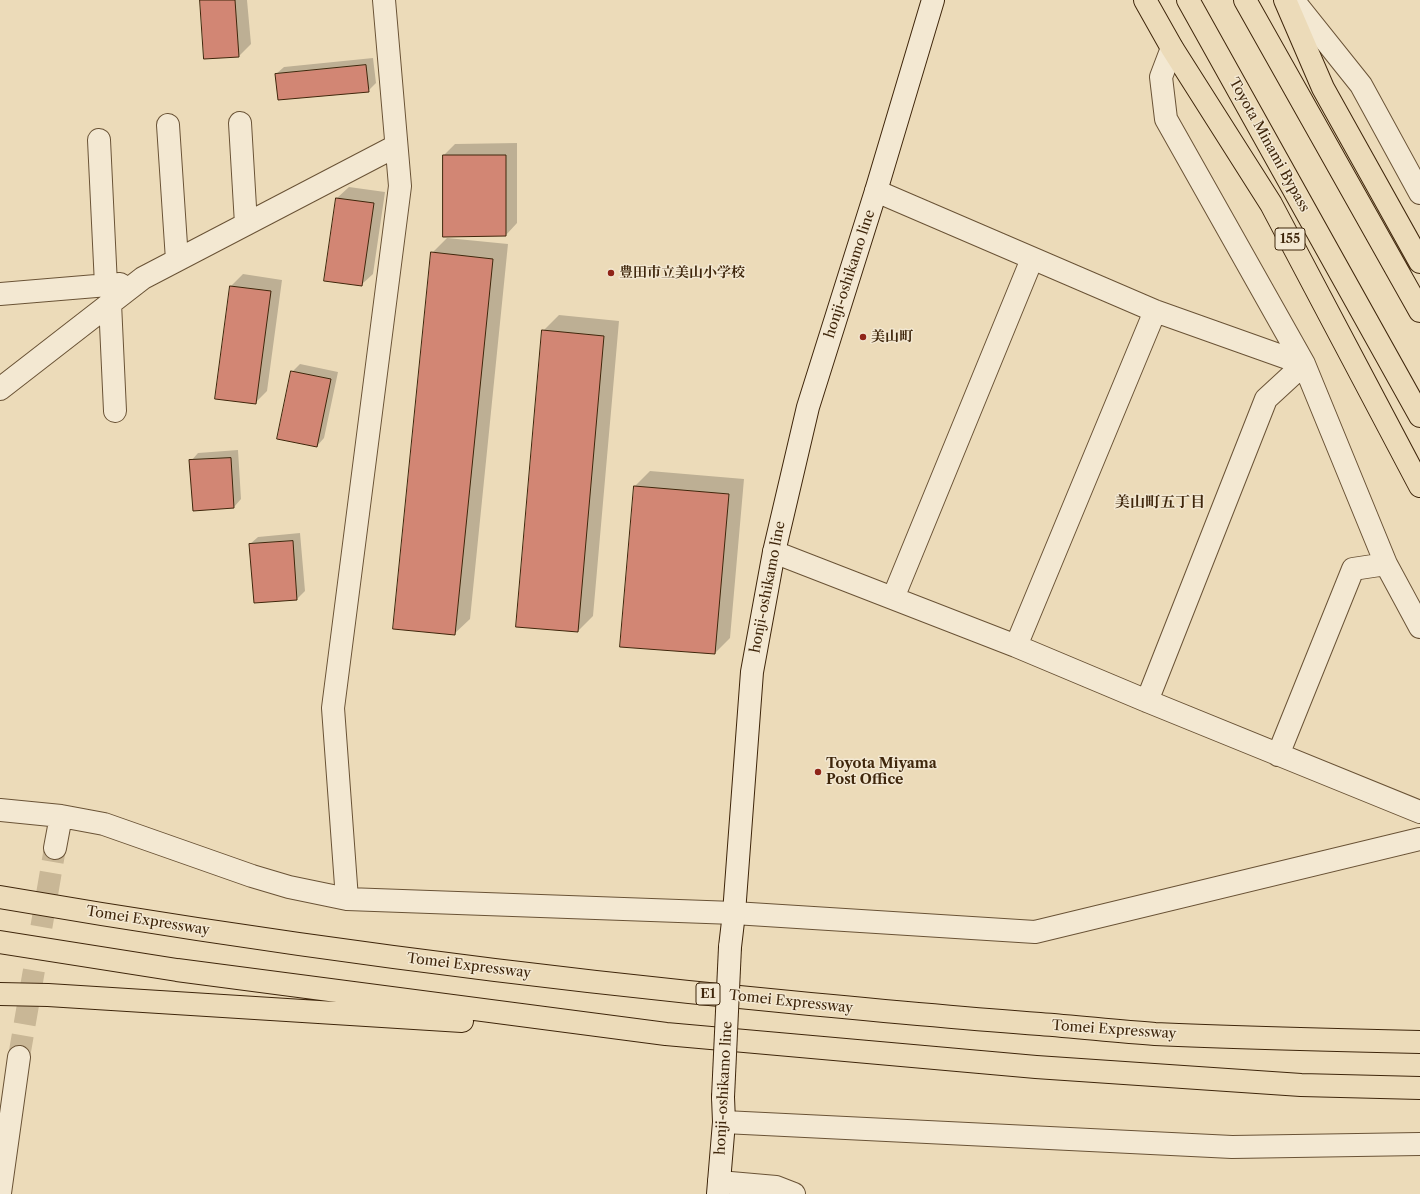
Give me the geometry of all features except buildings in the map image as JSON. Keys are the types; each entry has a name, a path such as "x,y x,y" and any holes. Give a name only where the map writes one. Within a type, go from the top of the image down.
{"highway":[{"name":"155","path":"1145,0 1172,48 1271,204 1420,486"},
{"name":"Toyota Minami Bypass","path":"1188,0 1420,416"},
{"path":"1245,0 1420,310"},
{"path":"1285,0 1323,88 1420,262"},
{"name":"Tomei Expressway","path":"0,897 106,915 334,948 480,968 689,992 900,1013 1152,1034 1306,1040 1420,1042"},
{"path":"0,942 177,970 666,1034"},
{"path":"0,994 48,995 666,1034 1036,1067 1301,1085 1420,1088"}],"street":[{"path":"347,900 333,708 400,186 384,0"},
{"name":"honji-oshikamo line","path":"718,1188 724,1122 723,1097 730,947 734,913 752,672 774,552 808,407 876,191 933,0"},
{"path":"1293,0 1361,85 1420,193"},
{"path":"1172,48 1161,77 1166,119 1304,364 1386,564 1420,627"},
{"path":"240,122 246,224"},
{"path":"168,124 177,260"},
{"path":"98,140 115,412"},
{"path":"0,389 108,294 136,282 396,146"},
{"path":"876,191 1155,311 1304,364"},
{"path":"893,598 1032,259"},
{"path":"0,294 108,294"},
{"path":"1016,646 1155,311"},
{"path":"1147,701 1266,399 1304,364"},
{"path":"774,552 1016,646 1278,755 1420,812"},
{"path":"1278,755 1352,569 1386,564"},
{"path":"0,810 61,816 104,824 252,876 290,887 347,900 734,913 1035,932 1420,838"},
{"path":"55,848 61,816"},
{"path":"0,1194 19,1057"},
{"path":"724,1122 1232,1147 1420,1144"},
{"path":"718,1188 776,1187 794,1194"}],"tunnel":[{"path":"19,1057 55,848"}],"place":[{"name":"豊田市立美山小学校","path":"611,273"},
{"name":"美山町","path":"863,337"},
{"name":"Toyota Miyama Post Office","path":"818,772"}],"district":[{"name":"美山町五丁目","path":"1160,503"}]}
